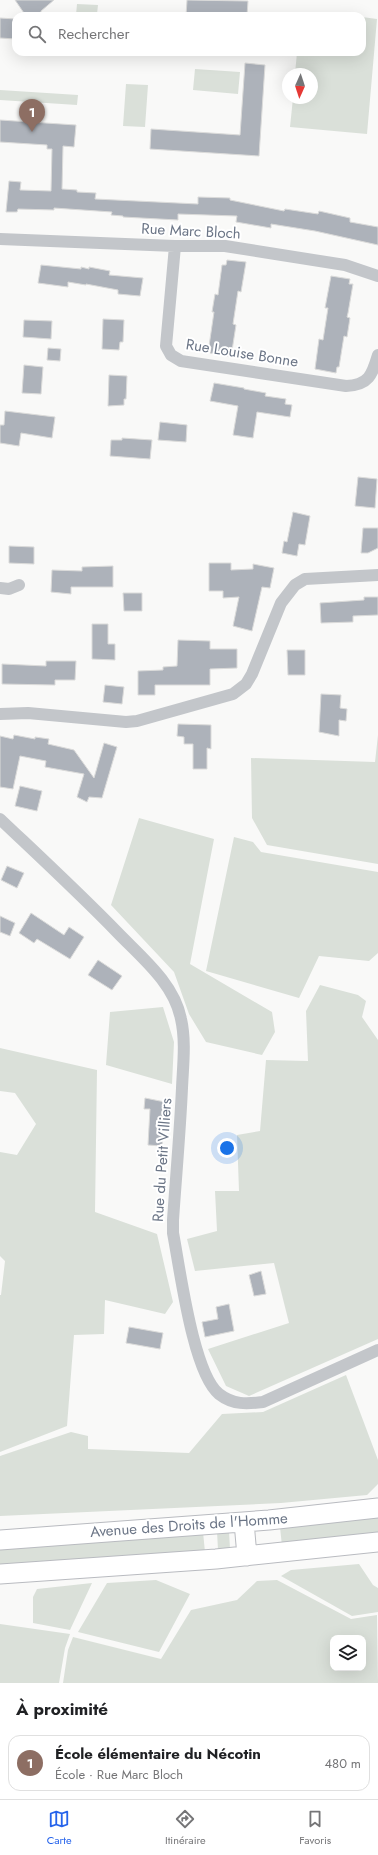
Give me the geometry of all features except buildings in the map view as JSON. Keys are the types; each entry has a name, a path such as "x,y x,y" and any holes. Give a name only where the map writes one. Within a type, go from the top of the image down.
{"main road":[{"name":"Avenue des Droits de l'Homme","path":"0,1540 244,1522 378,1508"},
{"path":"244,1522 247,1556"},
{"path":"0,1574 247,1556 378,1542"}],"street":[{"name":"Rue Marc Bloch","path":"0,239 175,246 225,246 345,265 378,276"},
{"name":"Rue Louise Bonne","path":"175,246 166,346 171,355 181,361 346,386 356,386 365,381 373,373 378,355"},
{"path":"0,714 28,713 126,722 137,721 233,694 246,684 252,674 281,603 295,585 305,579 378,575"},
{"path":"0,588 9,589 19,584"},
{"name":"Rue du Petit Villiers","path":"0,819 93,908 149,965 167,987 176,1003 181,1018 184,1047 173,1233 196,1350 210,1384 219,1394 234,1402 247,1404 263,1402 378,1350"}],"shaded area":[{"path":"77,4 98,5 97,12 76,12"},
{"path":"366,18 377,19 367,134 290,127 292,104 318,104 318,68 296,68 297,56 366,56"},
{"path":"195,69 240,72 238,94 193,90"},
{"path":"126,84 148,85 145,127 123,126"},
{"path":"0,90 78,95 77,105 0,100"},
{"path":"378,735 378,864 267,845 252,818 251,758 375,762"},
{"path":"139,818 214,839 190,964 272,1012 275,1032 262,1055 206,1042 189,1014 174,972 111,905"},
{"path":"234,837 253,842 261,852 378,872 378,953 369,961 319,956 299,998 206,971"},
{"path":"320,985 358,995 366,1001 362,1017 378,1040 378,1339 249,1396 226,1386 208,1349 289,1323 274,1263 195,1271 187,1239 217,1231 215,1191 239,1191 237,1135 260,1131 266,1060 308,1061 306,1011"},
{"path":"163,1007 174,1042 172,1084 106,1065 110,1012"},
{"path":"0,1048 97,1070 95,1212 157,1234 173,1302 165,1314 105,1300 104,1334 74,1335 67,1426 0,1452 0,1295 5,1261 0,1256 0,1152 17,1155 36,1124 15,1093 0,1091"},
{"path":"346,1375 378,1460 378,1484 367,1495 281,1503 0,1516 0,1456 71,1432 88,1436 88,1449 189,1453 222,1414 263,1412"},
{"path":"378,1515 378,1535 282,1546 280,1527"},
{"path":"217,1531 229,1531 230,1549 218,1550"},
{"path":"203,1532 205,1552 0,1566 0,1547"},
{"path":"359,1564 373,1585 378,1588 378,1612 352,1616 281,1576 291,1570"},
{"path":"156,1580 190,1594 159,1652 78,1632 107,1583"},
{"path":"277,1580 351,1619 377,1615 378,1683 63,1683 68,1650 73,1637 161,1659 191,1610 237,1600 257,1581"},
{"path":"92,1583 70,1630 33,1623 33,1597 37,1589"},
{"path":"0,1624 70,1634 65,1648 59,1683 0,1683"}],"place":[{"name":"École élémentaire du Nécotin","path":"32,132"}]}
